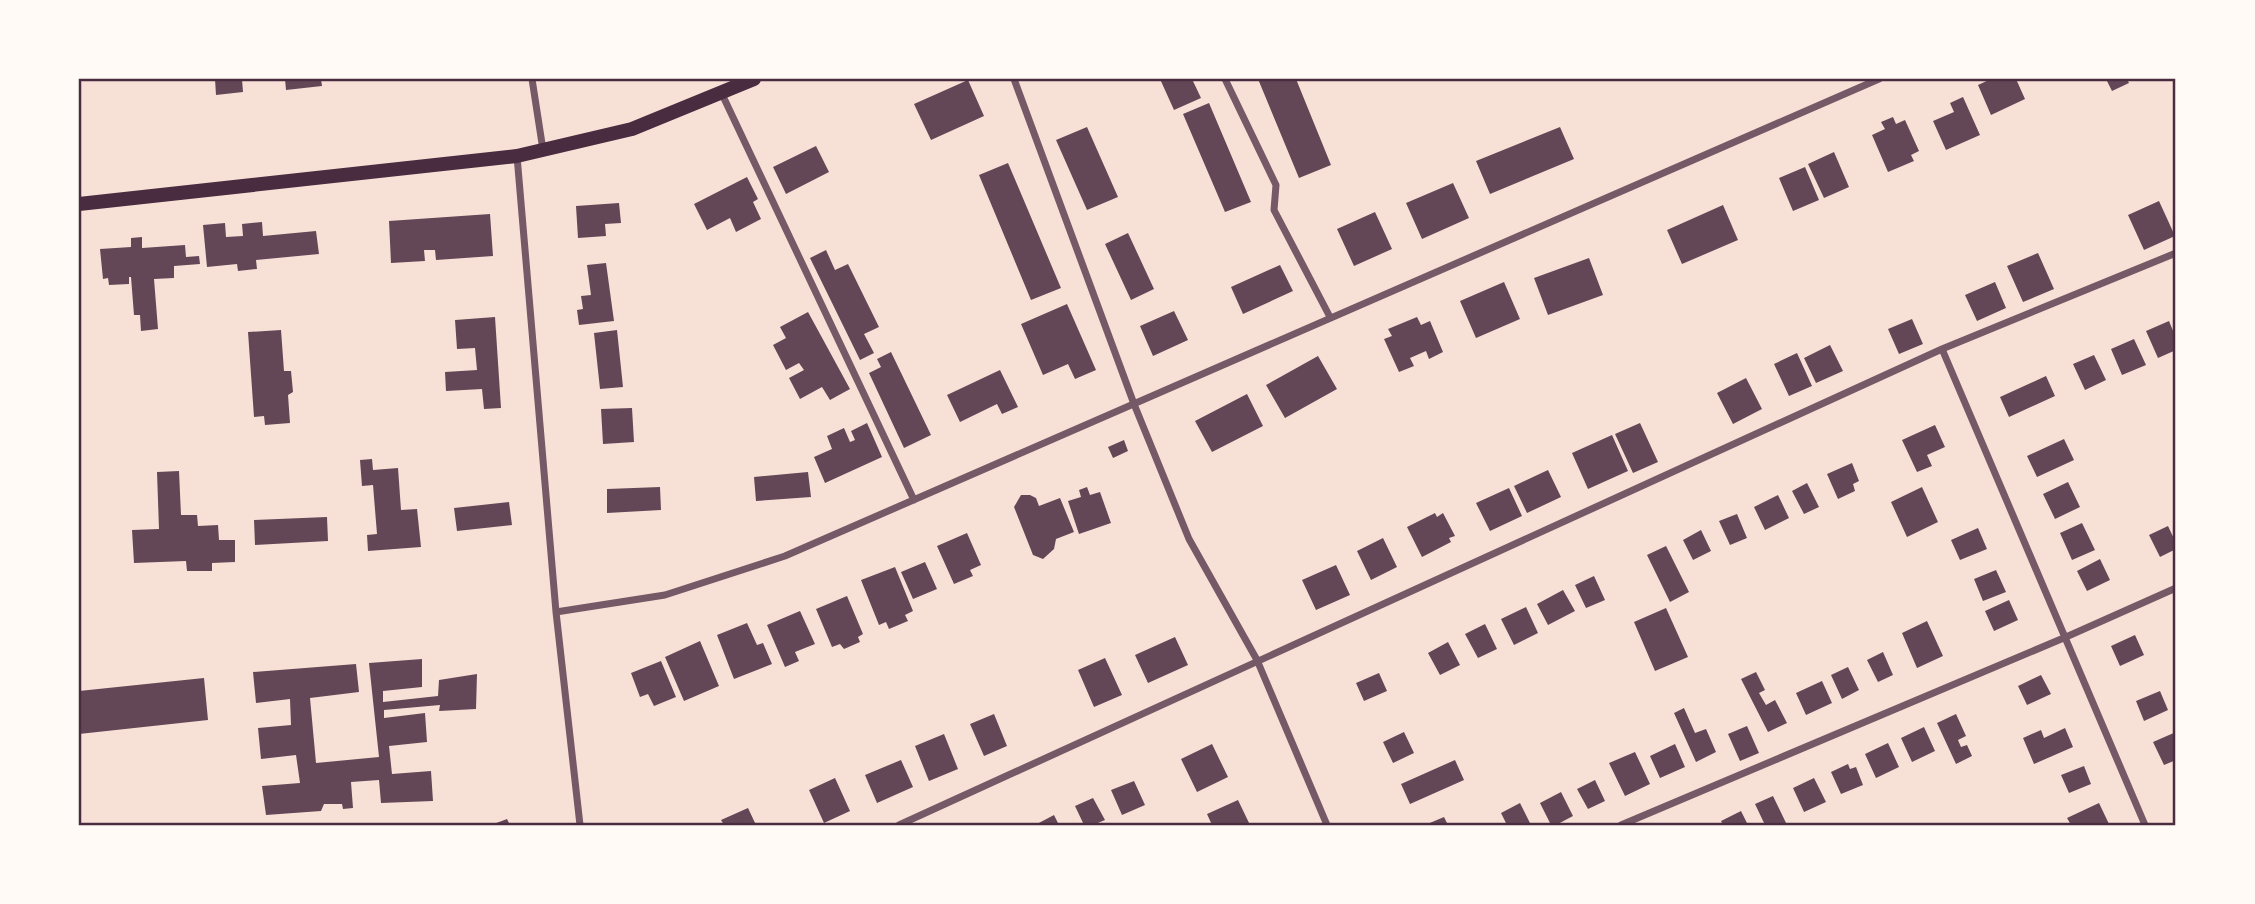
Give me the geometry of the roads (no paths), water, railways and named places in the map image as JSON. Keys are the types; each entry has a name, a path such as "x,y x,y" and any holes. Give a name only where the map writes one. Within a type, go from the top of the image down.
{"main road":[{"path":"79,204 517,156 632,129 754,79"}],"street":[{"path":"532,79 543,151"},
{"path":"1014,79 1134,404 1189,539 1257,660 1327,825"},
{"path":"1225,79 1276,185 1274,210 1331,317"},
{"path":"556,612 665,595 785,556 1879,79"},
{"path":"722,92 914,500"},
{"path":"517,156 556,612 580,825"},
{"path":"899,825 1942,349 2176,253"},
{"path":"1942,349 2145,825"},
{"path":"1622,825 2066,638 2176,588"}]}
